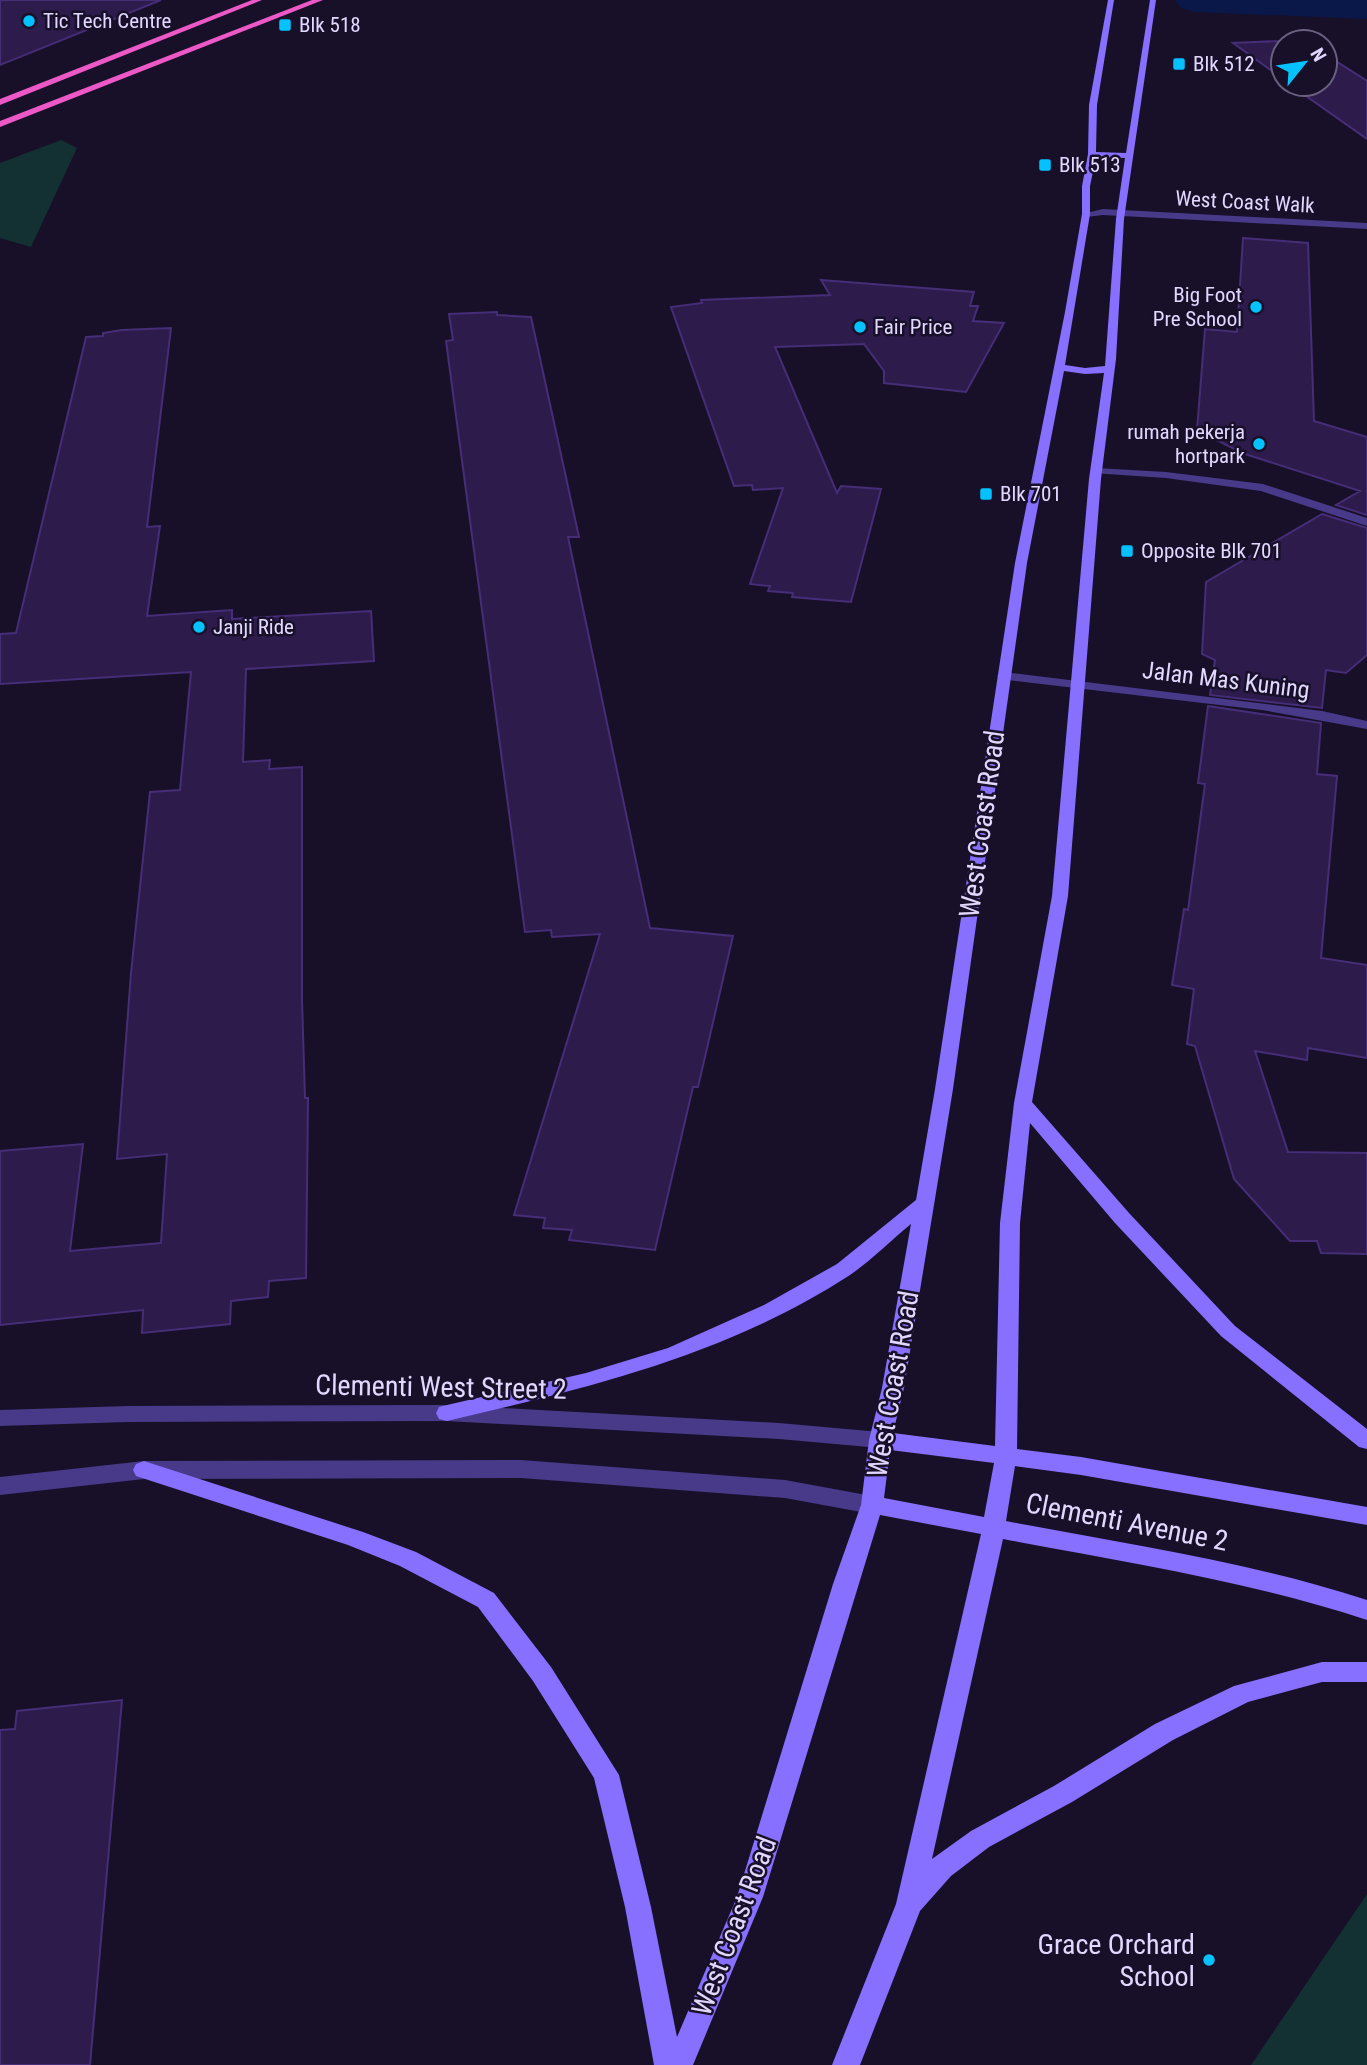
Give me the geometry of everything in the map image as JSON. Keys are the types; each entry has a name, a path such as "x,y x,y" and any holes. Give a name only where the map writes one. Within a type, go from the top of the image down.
{"highway":[{"path":"0,102 258,0"},
{"path":"0,124 319,0"}],"main road":[{"name":"West Coast Road","path":"679,2065 750,1897 872,1505 880,1440 893,1388 925,1202 1021,563 1086,214 1086,186 1092,154 1093,104 1111,0"},
{"path":"846,2065 909,1904 994,1526 1006,1455 1010,1223 1023,1103 1060,896 1121,212 1153,0"},
{"path":"1092,154 1128,156"},
{"path":"1058,367 1085,371 1109,369"},
{"path":"1023,1103 1122,1218 1228,1331 1367,1441"},
{"path":"447,1413 586,1381 687,1348 771,1311 844,1269 925,1202"},
{"name":"Clementi Avenue 2","path":"880,1440 1006,1455 1312,1504 1367,1516"},
{"path":"144,1470 355,1538 408,1559 486,1600 542,1674 606,1775 638,1907 668,2065"},
{"name":"Clementi Avenue 2","path":"872,1505 1218,1570 1321,1595 1367,1610"},
{"path":"909,1904 942,1867 980,1839 1063,1794 1164,1732 1243,1693 1321,1672 1367,1672"}],"street":[{"path":"1086,214 1121,212"},
{"name":"West Coast Walk","path":"1121,212 1367,226"},
{"path":"1096,471 1166,475 1263,488 1367,522"},
{"path":"1004,676 1079,686"},
{"name":"Jalan Mas Kuning","path":"1079,686 1262,706 1367,725"},
{"name":"Clementi West Street 2","path":"0,1418 128,1414 447,1413 779,1431 880,1440"},
{"path":"0,1486 144,1470 521,1469 785,1489 872,1505"}],"green space":[{"path":"61,140 77,148 31,247 0,238 0,163"},
{"path":"1367,1894 1367,2065 1251,2065"}],"building":[{"path":"0,0 161,0 0,65"},
{"path":"1269,42 1269,69 1233,43"},
{"path":"1339,63 1367,81 1367,139 1309,98 1339,98"},
{"path":"1243,238 1308,243 1314,421 1367,437 1367,515 1336,505 1360,491 1242,453 1197,430 1205,329 1237,332"},
{"path":"821,280 974,292 970,306 978,306 973,321 1004,323 966,392 884,383 884,371 864,344 775,347 837,493 841,486 881,489 851,602 792,597 793,593 768,591 770,586 750,584 783,488 753,490 752,485 734,486 671,307 702,303 701,300 830,295"},
{"path":"497,312 497,315 531,317 579,537 568,537 650,928 733,936 698,1087 693,1087 655,1250 569,1240 572,1230 543,1228 545,1218 514,1215 600,934 552,937 551,930 525,932 446,341 453,340 449,314"},
{"path":"171,328 147,527 160,526 147,616 232,610 232,619 371,611 374,661 246,669 243,762 270,760 269,769 302,767 302,1000 305,1098 308,1098 306,1278 269,1281 268,1297 231,1301 230,1324 142,1333 143,1310 0,1325 0,1151 83,1144 70,1251 161,1243 167,1154 117,1159 131,973 150,792 180,790 191,672 0,684 0,634 16,633 86,337 103,336 103,333 122,330"},
{"path":"1322,514 1367,528 1367,655 1346,673 1326,670 1322,708 1210,695 1215,660 1202,654 1206,582"},
{"path":"1208,706 1321,723 1317,774 1337,776 1321,958 1367,965 1367,1058 1308,1048 1307,1060 1255,1051 1288,1152 1367,1153 1367,1254 1321,1253 1317,1241 1290,1241 1234,1179 1195,1046 1187,1044 1194,989 1172,985 1184,909 1188,910 1205,784 1198,783"},
{"path":"122,1700 90,2065 0,2065 0,1730 15,1729 17,1711"}],"waterway":[{"path":"1195,0 1367,7"}],"place":[{"name":"Tic Tech Centre","path":"29,21"},
{"name":"Blk 518","path":"285,25"},
{"name":"Blk 512","path":"1179,64"},
{"name":"Blk 513","path":"1045,165"},
{"name":"Big Foot Pre School","path":"1256,307"},
{"name":"Fair Price","path":"860,327"},
{"name":"rumah pekerja hortpark","path":"1259,444"},
{"name":"Blk 701","path":"986,494"},
{"name":"Opposite Blk 701","path":"1127,551"},
{"name":"Janji Ride","path":"199,627"},
{"name":"Grace Orchard School","path":"1209,1960"}]}
